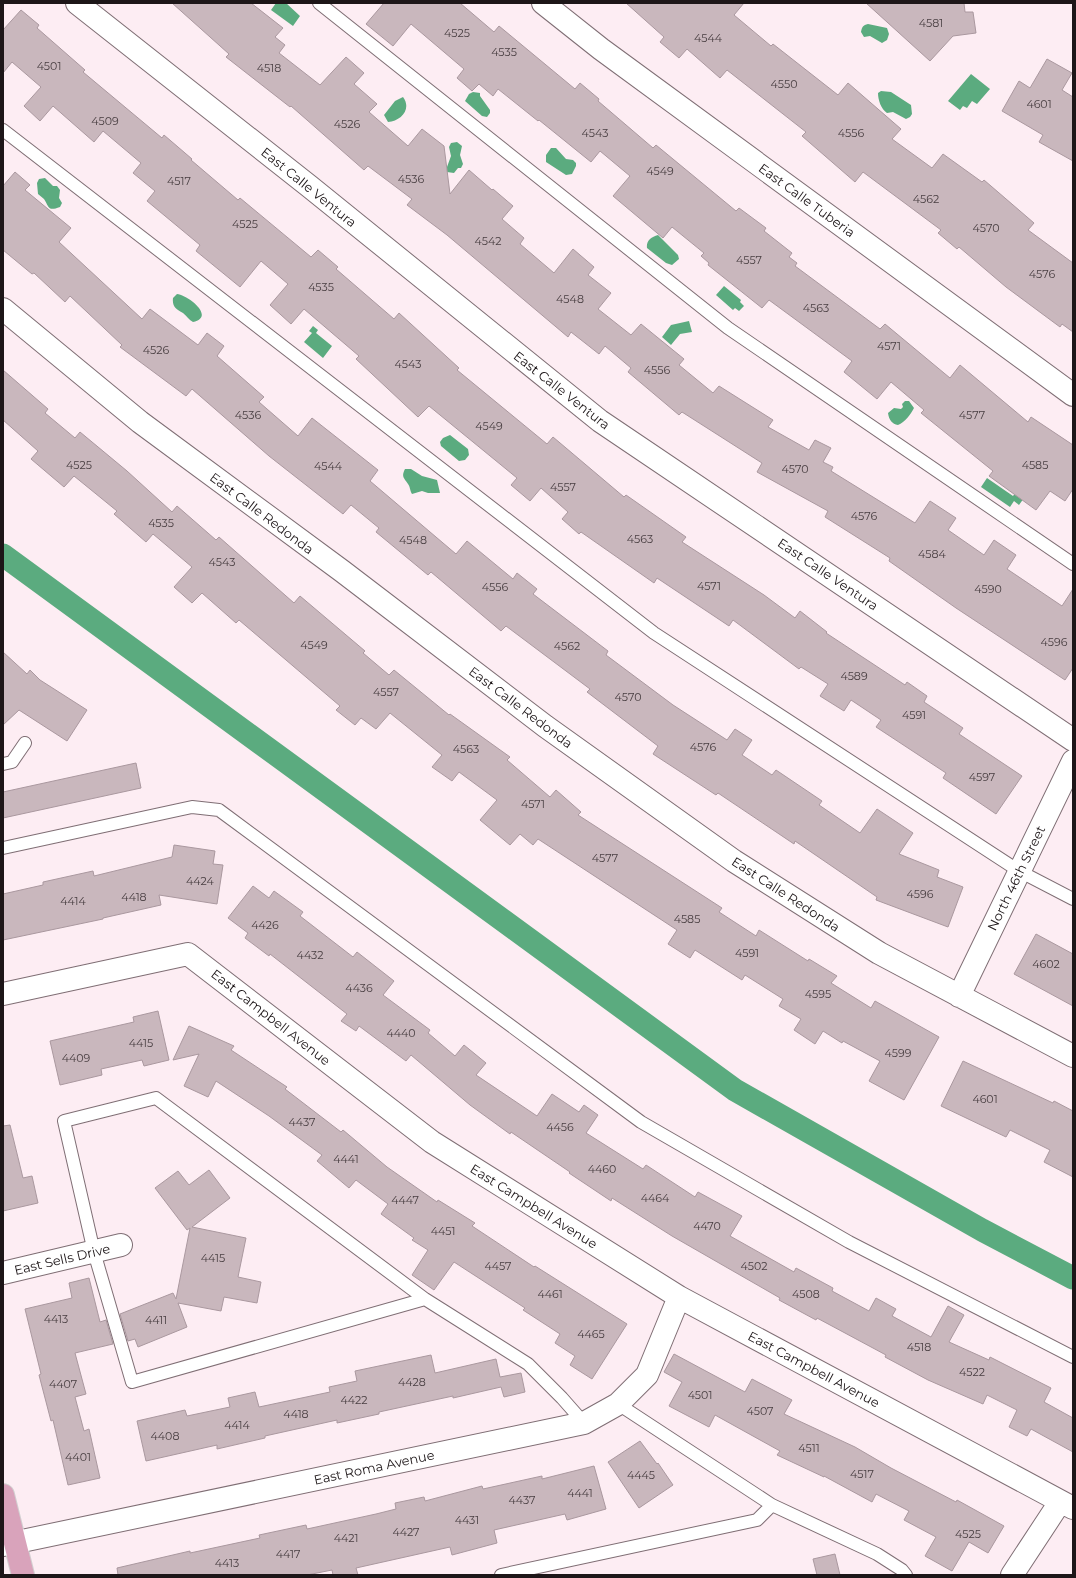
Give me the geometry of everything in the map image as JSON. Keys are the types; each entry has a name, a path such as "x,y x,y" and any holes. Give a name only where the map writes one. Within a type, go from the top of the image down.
{"main road":[{"path":"3,1494 9,1544 23,1575"}],"street":[{"name":"East Calle Ventura","path":"77,3 309,186 600,421 1073,740"},
{"name":"East Calle Tuberia","path":"543,3 601,49 1073,395"},
{"name":"East Calle Redonda","path":"3,309 140,422 342,571 545,726 741,865 879,953 1073,1056"},
{"name":"North 46th Street","path":"959,996 1073,761"},
{"name":"East Campbell Avenue","path":"3,994 188,954 432,1142 679,1297 1067,1505"},
{"name":"East Sells Drive","path":"3,1273 122,1245"},
{"name":"East Roma Avenue","path":"9,1544 584,1423 618,1404 647,1375 679,1297"},
{"path":"1012,1575 1067,1505"}],"lane":[{"path":"319,3 728,328 1073,564"},
{"path":"3,130 654,633 1019,871 1073,899"},
{"path":"3,764 12,762 25,743"},
{"path":"3,848 192,807 219,810 641,1122 848,1242 1073,1357"},
{"path":"425,1299 132,1382 94,1252 64,1121 156,1098 425,1299 528,1364 562,1398 584,1423"},
{"path":"618,1404 772,1505 877,1554 902,1570 906,1575"},
{"path":"501,1575 757,1520 772,1505"}],"shaded area":[{"path":"276,3 286,3 300,16 293,26 271,10"},
{"path":"868,24 887,28 889,34 887,40 882,43 870,36 864,37 861,32 864,26"},
{"path":"971,74 990,89 977,104 972,101 967,108 963,106 960,110 948,101"},
{"path":"881,91 891,92 911,105 912,114 910,117 906,119 893,112 887,113 880,104 878,93"},
{"path":"473,92 480,93 480,96 490,110 487,117 482,116 465,101 469,94"},
{"path":"403,97 406,106 404,114 393,121 388,122 384,115 395,101"},
{"path":"457,142 462,146 460,155 463,164 461,168 458,168 454,173 447,172 447,167 451,156 449,147 451,143"},
{"path":"551,148 556,148 566,159 573,160 576,163 572,174 566,175 546,162 546,155"},
{"path":"45,178 53,186 57,186 60,190 59,198 62,203 60,207 53,209 49,208 44,199 38,194 37,183 39,179"},
{"path":"658,235 678,255 679,259 672,265 666,263 647,248 647,243 653,237"},
{"path":"724,286 741,300 740,302 744,306 739,311 735,308 733,310 716,295"},
{"path":"177,294 182,295 198,306 202,316 199,319 193,322 175,307 173,304 173,298"},
{"path":"689,321 692,332 680,334 671,345 662,337 671,325"},
{"path":"313,326 318,330 316,333 332,346 323,358 304,342 312,333 309,331"},
{"path":"905,401 909,401 914,408 903,422 898,425 892,423 888,413 894,408 901,409 903,407 902,404"},
{"path":"450,435 468,449 469,455 465,460 459,461 441,446 440,442 443,438"},
{"path":"405,469 411,469 422,476 437,480 440,493 428,493 422,491 412,494 403,474"},
{"path":"987,478 1013,496 1016,492 1024,498 1019,505 1014,501 1010,507 981,487"}],"building":[{"path":"172,3 251,3 283,28 275,37 285,45 279,53 320,85 346,57 364,73 354,84 377,104 369,112 408,146 422,129 444,146 450,194 469,170 513,206 502,219 524,238 520,244 554,273 573,249 594,267 588,275 611,293 598,309 631,335 641,324 684,359 679,365 713,393 719,386 773,420 768,427 809,450 815,440 831,448 823,462 833,467 831,471 915,523 930,501 956,518 948,530 984,555 994,540 1016,555 1007,569 1062,606 1073,589 1073,668 1065,680 956,608 889,561 890,558 825,517 828,511 757,472 762,463 682,412 679,415 628,372 631,368 605,346 599,354 571,332 568,337 447,235 407,205 412,199 368,166 364,170 291,106 290,107 226,57 229,54"},
{"path":"384,3 460,3 494,32 499,26 575,89 580,83 599,99 598,101 653,148 656,145 736,211 739,208 766,228 764,231 792,253 789,257 797,263 795,266 880,329 885,324 950,378 960,365 1028,422 1031,417 1073,445 1073,489 1065,501 1050,491 1036,510 989,476 993,471 921,413 924,410 891,382 877,399 844,372 852,361 769,300 762,308 708,265 709,263 701,256 704,253 672,227 663,238 613,196 630,176 600,151 591,162 498,89 493,96 479,84 472,91 457,78 464,69 411,24 393,46 366,24"},
{"path":"626,3 744,3 734,15 771,46 773,44 838,95 848,83 901,129 892,139 932,168 943,154 982,182 984,180 1034,223 1028,230 1073,263 1073,332 1062,324 1060,327 1006,287 959,247 957,249 938,233 941,230 863,172 855,182 802,136 806,132 727,70 720,78 687,49 679,58 660,42 664,37"},
{"path":"866,3 964,3 965,12 973,12 976,33 953,36 930,61"},
{"path":"21,10 39,25 37,28 85,70 83,72 162,138 164,135 238,200 240,198 311,257 318,250 338,267 336,269 394,319 399,313 459,368 457,370 547,444 553,437 624,497 626,495 686,537 682,542 764,595 795,618 800,611 827,632 826,633 905,685 907,682 927,696 924,702 963,728 959,734 1022,776 996,814 943,778 946,773 876,727 881,720 851,700 844,711 820,696 828,684 801,667 799,669 733,620 729,626 657,578 654,583 581,532 579,534 562,519 568,512 541,488 530,501 511,485 517,478 429,406 418,417 356,359 359,356 304,309 291,324 270,305 288,284 261,261 240,287 196,251 200,245 147,201 155,191 133,173 141,163 103,131 94,142 53,106 40,121 24,106 41,87 12,62 3,73 3,30"},
{"path":"1047,59 1072,73 1062,90 1073,97 1073,161 1039,142 1043,135 1002,111 1019,81 1030,88"},
{"path":"15,172 30,185 25,190 71,228 59,242 142,319 150,309 198,345 207,333 224,346 217,356 264,397 259,402 298,436 312,418 378,470 370,481 456,554 467,541 513,579 517,573 537,589 533,594 608,651 606,655 673,705 727,740 735,729 752,740 742,755 772,775 776,770 822,801 819,805 860,833 877,809 913,833 899,854 939,870 937,877 963,887 948,927 876,900 877,897 795,841 794,844 718,793 716,795 653,754 658,746 587,692 590,689 506,626 501,631 431,572 428,575 376,532 379,528 351,505 343,514 269,456 192,389 186,396 120,347 122,345 70,296 65,302 34,273 32,274 3,250 3,186"},
{"path":"3,370 48,409 45,413 75,438 80,432 127,471 172,512 177,506 216,540 219,537 294,603 300,596 365,651 363,653 389,675 394,670 449,715 450,714 510,757 507,760 550,797 556,790 581,812 578,815 722,908 719,912 756,936 759,930 808,961 809,959 837,976 831,983 871,1008 875,1001 939,1037 904,1100 869,1081 880,1061 843,1041 842,1043 823,1031 815,1044 794,1030 801,1019 779,1006 783,999 745,975 742,980 695,950 690,958 668,944 677,930 538,839 533,845 520,834 510,845 480,820 497,800 459,772 452,781 432,767 442,755 390,713 376,729 361,718 355,725 336,710 340,706 239,620 236,623 202,593 192,603 174,587 192,567 153,534 146,542 114,514 117,511 74,476 64,487 31,459 38,451 3,420"},
{"path":"3,652 27,674 30,670 40,680 87,710 67,741 19,710 3,725"},
{"path":"136,763 141,788 3,818 3,792"},
{"path":"174,845 215,851 213,864 223,865 217,904 159,895 161,905 3,940 3,894 43,885 43,882 93,871 94,876 172,857"},
{"path":"253,886 269,898 274,891 303,912 300,916 353,957 357,952 394,981 383,995 430,1030 428,1033 455,1056 464,1045 486,1063 476,1075 537,1116 552,1094 579,1112 584,1105 598,1115 586,1133 643,1169 646,1165 695,1197 698,1192 742,1216 730,1236 794,1272 796,1268 833,1288 832,1291 869,1311 876,1298 896,1309 892,1316 931,1337 948,1306 964,1315 949,1342 989,1360 990,1357 1051,1388 1044,1402 1073,1418 1073,1452 1031,1429 1027,1436 1009,1427 1017,1410 987,1395 983,1404 928,1380 885,1357 886,1355 817,1318 816,1320 779,1300 780,1298 672,1236 612,1198 611,1201 511,1132 510,1134 470,1105 411,1055 406,1061 359,1026 356,1031 341,1021 347,1014 270,954 269,956 245,938 248,933 228,918"},
{"path":"1036,934 1073,954 1073,1006 1014,974"},
{"path":"158,1011 169,1060 144,1066 142,1060 101,1069 102,1075 60,1085 50,1041 134,1022 133,1017"},
{"path":"189,1026 234,1046 231,1050 287,1087 285,1089 341,1132 343,1130 387,1167 437,1202 438,1200 475,1223 472,1226 534,1267 535,1266 627,1324 592,1379 570,1365 575,1356 555,1343 560,1334 523,1310 525,1308 454,1262 434,1290 412,1275 428,1250 412,1240 414,1238 381,1214 388,1204 356,1180 349,1188 317,1161 322,1155 269,1116 216,1081 208,1097 184,1086 199,1054 173,1060"},
{"path":"963,1061 1053,1103 1054,1101 1073,1111 1073,1177 1044,1162 1050,1150 1010,1130 1006,1137 941,1106"},
{"path":"10,1125 23,1178 32,1176 38,1203 3,1211 3,1126"},
{"path":"209,1170 230,1198 192,1227 246,1238 238,1277 261,1282 257,1303 224,1297 221,1311 178,1303 187,1327 138,1347 135,1339 128,1341 120,1314 173,1293 176,1299 190,1228 187,1230 155,1188 178,1171 189,1185"},
{"path":"89,1278 100,1322 106,1320 113,1344 75,1353 86,1394 75,1397 84,1431 89,1429 100,1478 68,1485 53,1420 51,1421 39,1375 41,1374 25,1309 72,1298 69,1283"},
{"path":"674,1354 745,1392 752,1379 792,1400 784,1414 855,1447 891,1468 956,1502 957,1500 1004,1526 988,1553 969,1542 952,1571 925,1556 936,1537 904,1520 909,1511 876,1494 872,1502 824,1476 777,1455 780,1451 715,1415 709,1427 669,1406 682,1382 664,1372"},
{"path":"431,1355 435,1373 496,1359 500,1377 521,1373 525,1392 504,1397 501,1387 379,1412 379,1414 337,1423 337,1420 265,1436 265,1438 217,1449 217,1445 146,1461 137,1421 185,1410 187,1416 230,1407 228,1398 255,1392 259,1407 330,1392 329,1387 357,1381 355,1371"},
{"path":"640,1441 657,1464 658,1463 673,1485 639,1508 608,1462"},
{"path":"594,1466 606,1509 567,1520 565,1514 494,1530 497,1543 452,1555 450,1547 356,1568 358,1575 333,1575 332,1570 307,1575 118,1575 117,1568 190,1551 190,1553 260,1538 259,1535 306,1525 307,1529 376,1514 396,1509 395,1503 424,1497 425,1501 482,1486 483,1489 542,1476 542,1479"},
{"path":"835,1554 840,1575 817,1575 813,1559"}],"waterway":[{"path":"3,555 735,1090 982,1230 1073,1278"}]}
